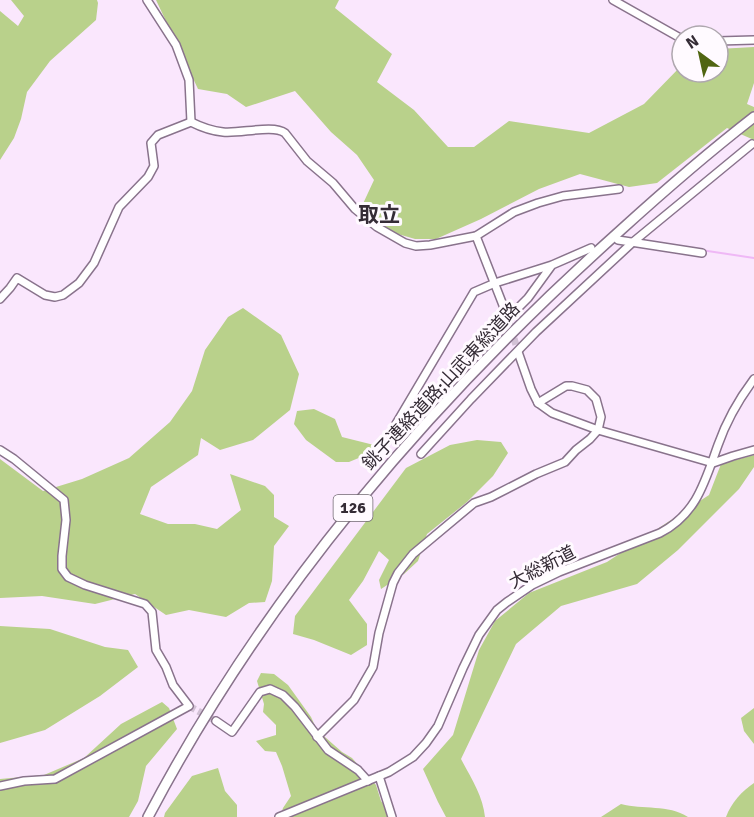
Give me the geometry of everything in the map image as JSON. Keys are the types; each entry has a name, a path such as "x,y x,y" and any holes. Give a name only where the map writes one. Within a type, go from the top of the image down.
{"highway":[{"name":"銚子連絡道路;山武東総道路","path":"148,817 197,730 243,657 279,605 358,501 437,410 541,304 664,191 754,117"}],"street":[{"path":"147,0 176,45 189,80 191,122"},
{"path":"613,0 670,32"},
{"path":"730,41 754,40"},
{"path":"0,299 16,278 45,295 55,297 63,295 79,283 94,263 119,207 148,177 154,166 152,142 158,135 191,122 225,133 280,129 307,161 333,183 355,209 377,227 405,243 416,246 476,236 514,212 538,202 563,196 619,189"},
{"path":"421,454 536,332 633,242 752,144"},
{"path":"476,236 508,318"},
{"path":"615,238 702,253"},
{"path":"552,265 528,298 399,441 390,434 474,292 552,265 591,248"},
{"path":"518,352 538,403 552,413 598,430 712,463 754,450"},
{"name":"大総新道","path":"279,817 389,772 413,757 438,726 479,635 497,610 507,602 532,585 559,572 660,533 683,516 697,498 735,408 754,379"},
{"path":"316,736 354,700 373,667 393,583 413,554 474,502 491,497 565,462 598,430 601,417 596,399 587,390 566,386 538,403"},
{"path":"0,450 64,500 66,520 62,569 68,577 85,585 146,604 152,612 156,650 173,685 189,706 55,779 24,781 0,786"},
{"path":"216,721 232,732 260,692 270,689 283,695 296,708 328,750 358,770 368,781"},
{"path":"379,776 392,817"}],"green space":[{"path":"11,0 97,0 98,3 96,20 50,61 27,92 14,138 0,160 0,11 18,26 24,16"},
{"path":"156,0 339,0 335,8 392,54 377,82 414,110 448,147 474,147 509,121 589,133 644,104 670,77 670,84 730,84 730,48 754,47 754,83 747,104 754,107 754,140 727,128 657,183 629,187 580,174 539,189 436,239 415,239 391,232 361,208 374,180 357,155 331,132 295,91 246,107 227,94 198,89"},
{"path":"243,308 281,335 299,374 290,410 253,440 220,450 201,438 198,455 151,487 140,514 168,524 195,524 217,529 241,510 230,474 265,486 274,495 274,517 289,526 274,546 272,581 265,602 249,603 226,617 189,610 166,615 135,594 95,604 42,596 0,598 0,459 43,491 82,479 129,458 170,422 192,391 205,350 228,317"},
{"path":"314,409 335,419 342,437 374,445 378,450 349,462 336,462 306,440 294,424 297,411"},
{"path":"477,440 501,442 508,453 493,476 467,502 427,534 418,561 404,574 381,589 379,580 389,560 379,551 363,581 349,600 367,624 367,645 351,655 293,634 295,616 406,468 450,445"},
{"path":"754,455 754,467 739,489 678,550 637,584 561,606 516,644 461,759 479,794 485,817 446,817 423,769 453,735 479,650 495,621 529,593 607,562 709,495 721,464"},
{"path":"0,626 50,629 105,647 128,650 138,667 100,696 45,730 0,743"},
{"path":"261,673 274,674 288,685 311,717 317,730 352,758 376,785 381,801 387,809 387,817 280,817 291,796 282,766 276,752 265,751 256,741 276,735 276,725 263,712 264,704 257,681"},
{"path":"162,702 169,708 177,729 146,766 138,801 129,817 0,817 0,779 44,775 84,758 121,724"},
{"path":"754,708 754,744 744,731 741,718"},
{"path":"218,768 225,791 237,805 237,817 164,817 192,776"},
{"path":"754,783 754,817 726,817 737,798"},
{"path":"621,804 672,810 688,817 601,817"}],"waterway":[{"path":"701,250 754,258"}],"tunnel":[{"path":"508,318 518,352"},
{"path":"189,706 216,721"}],"district":[{"name":"取立","path":"379,215"}]}
